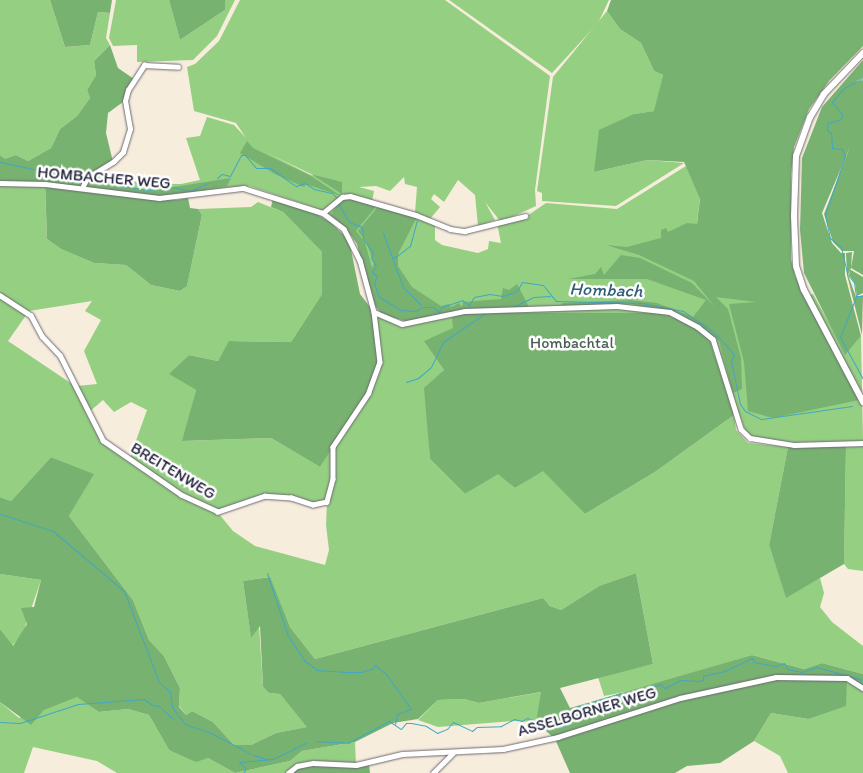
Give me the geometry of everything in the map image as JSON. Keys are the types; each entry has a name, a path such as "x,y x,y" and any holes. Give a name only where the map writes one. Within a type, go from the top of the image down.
{"main road":[{"path":"863,53 824,94 810,117 796,156 794,216 798,274 863,402"}],"street":[{"path":"82,188 87,178 123,152 130,129 127,96 144,66 178,67"},
{"name":"HOMBACHER WEG","path":"0,183 82,188 177,198 243,188 323,213 344,229 354,243 374,312"},
{"path":"323,213 342,197 350,196 416,215 450,230 464,231 525,216"},
{"name":"BREITENWEG","path":"0,296 30,316 42,337 60,356 103,441 181,495 218,512 266,496 291,498 314,506 327,502 333,479 333,447 369,393 378,371 374,312"},
{"path":"374,312 402,324 465,311 574,310 617,306 670,312 698,327 713,339 741,429 750,438 794,445 863,443"},
{"name":"ASSELBORNER WEG","path":"288,773 297,766 313,763 356,765 402,754 453,753 503,749 558,737 680,698 776,677 847,678 863,688"},
{"path":"433,773 453,753"}],"green space":[{"name":"Hombachtal","path":"0,0 50,0 65,47 90,45 98,12 110,13 106,38 110,45 94,61 96,75 87,90 90,98 77,116 60,129 51,148 28,161 16,155 6,159 29,164 49,157 94,175 149,184 181,184 200,180 186,138 200,136 207,117 234,125 246,138 236,123 194,111 187,67 195,64 219,41 240,0 445,0 550,76 535,190 536,206 503,221 524,218 546,203 617,209 686,166 700,198 697,223 705,221 714,226 731,259 767,299 776,301 813,294 846,353 861,336 863,441 790,443 760,439 746,433 737,408 620,487 586,502 546,462 518,482 493,469 462,487 441,466 426,386 430,459 465,494 498,473 515,488 543,470 585,514 655,472 734,415 736,430 748,443 788,447 769,545 786,597 820,578 824,593 820,607 832,622 863,646 863,674 822,663 804,669 752,655 639,689 604,696 598,677 653,664 636,573 599,586 561,610 550,606 543,598 315,659 290,627 269,577 243,581 251,637 259,625 263,687 269,693 280,694 308,727 276,733 251,745 234,745 213,722 192,711 186,715 179,706 180,688 164,656 149,640 133,600 69,516 93,474 51,457 11,501 0,497 0,185 45,186 47,239 61,249 94,263 126,265 151,285 180,291 187,286 202,215 198,209 251,207 258,202 283,212 322,252 322,294 291,342 230,341 218,361 189,355 170,374 196,390 183,441 271,438 320,467 332,446 331,494 320,505 266,495 219,512 182,494 138,466 181,495 219,514 233,531 255,546 325,565 329,550 326,525 327,503 332,494 334,479 334,446 370,393 380,371 381,351 375,313 400,327 451,316 451,310 404,320 385,315 372,303 357,242 346,227 316,208 249,186 162,197 79,185 0,180 0,158 4,158 0,155","holes":["265,152 311,174 342,183 311,175","404,177 405,184 417,187 415,213 430,219 440,207 431,199 434,194 444,202 458,180 475,195 478,226 495,220 485,202 500,221 497,223 501,243 489,241 488,249 478,253 442,245 435,240 435,224 419,216 406,216 372,202 374,191 359,187 376,186 390,191","92,301 85,311 101,320 84,351 97,384 77,386 88,413 103,400 114,412 131,402 147,410 129,460 103,442 87,415 75,386 8,341 29,311","430,338 427,341 451,368 437,379 444,370 425,341"]},
{"path":"50,0 112,0 110,13 98,12 90,45 65,47"},
{"path":"116,0 169,0 180,40 225,10 225,0 235,0 217,36 193,60 137,62 137,45 113,46 109,38"},
{"path":"169,0 225,0 225,10 180,40"},
{"path":"449,0 609,0 598,23 552,73"},
{"path":"611,0 863,0 863,46 829,81 809,109 794,147 791,174 791,259 795,276 859,400 773,418 748,411 744,362 729,304 756,302 716,297 728,309 741,358 742,389 733,393 719,341 679,313 626,303 561,308 562,303 630,300 657,303 693,317 706,300 647,279 568,279 595,274 601,267 604,275 621,255 640,258 692,283 715,307 694,281 639,255 606,245 627,247 661,238 661,230 666,228 668,232 687,223 697,224 700,199 684,162 647,160 594,172 599,130 634,114 654,111 663,75 654,71 641,43 620,29 607,11"},
{"path":"607,11 620,29 641,43 654,71 663,75 655,111 634,114 594,172 647,160 684,163 616,206 542,201 542,193 537,191 553,77"},
{"path":"110,45 118,68 134,79 123,102 108,113 106,133 113,162 84,181 78,190 177,200 188,198 190,208 198,209 202,215 187,286 180,291 151,285 126,265 94,263 61,249 47,239 45,183 0,181 0,155 5,159 16,155 28,161 51,148 60,129 77,116 90,98 87,90 96,75 94,61"},
{"path":"863,60 863,78 855,82 863,80 863,275 851,268 854,251 842,251 833,242 824,214 850,147 822,213 832,243 841,253 845,253 845,275 861,336 845,355 804,273 800,230 802,158 822,107"},
{"path":"247,141 253,148 311,176 341,196 306,184 304,187 275,174 240,153"},
{"path":"311,174 342,182 342,194 322,181"},
{"path":"231,178 227,186 164,197 85,188 88,180 94,185 107,182 148,191"},
{"path":"343,197 379,203 356,231 365,242 372,268 374,263 366,242 358,231 380,204 391,211 417,217 398,254 398,266 412,287 441,306 449,304 451,307 459,303 462,307 463,302 501,299 503,288 509,290 517,284 529,307 463,309 409,322 383,315 373,304 357,244 345,227 330,216"},
{"path":"273,198 308,209 330,222 349,240 360,294 373,311 378,362 368,392 320,467 271,438 182,441 196,390 169,374 189,355 218,361 229,341 291,342 322,294 322,252 283,212 271,207"},
{"path":"852,252 851,268 848,275 856,297 863,295 862,335 847,275 846,253"},
{"path":"850,270 863,277 863,293 857,296 855,283 849,275"},
{"name":"Hombachtal","path":"461,313 662,313 698,329 710,342 734,415 655,472 585,514 543,471 515,488 498,474 465,494 430,459 424,388 444,370 424,341 453,328 452,318"},
{"path":"863,446 863,571 848,569 844,564 846,447"},
{"path":"788,447 846,447 844,564 786,598 769,545"},
{"path":"51,457 94,474 69,516 133,600 149,640 164,656 180,688 179,707 186,715 192,711 213,722 234,745 251,745 276,733 307,727 280,694 269,693 263,687 260,626 251,638 243,581 270,577 290,627 315,659 543,598 550,606 561,610 599,586 636,573 653,664 560,688 570,708 752,655 804,669 822,663 863,674 863,687 847,678 846,706 808,719 771,713 754,741 720,763 687,766 675,773 570,773 555,739 536,722 541,692 479,703 464,699 438,700 418,719 393,723 355,742 302,751 290,761 235,773 208,758 196,762 169,750 149,715 128,709 99,712 77,697 44,710 31,725 0,702 0,629 13,646 27,624 21,608 34,607 41,580 0,574 0,497 11,501"},
{"path":"0,574 41,580 23,633 12,646 0,629"},
{"path":"847,679 863,689 863,773 788,773 780,756 754,741 771,713 808,719"},
{"path":"542,692 536,722 514,721 438,727 418,720 438,700 464,699 479,703"},
{"path":"77,696 99,712 128,709 149,715 169,750 208,758 235,773 117,773 97,761 33,747 24,773 0,773 0,702 19,718"},
{"path":"355,742 356,764 287,773 235,773 290,761 302,751"},
{"path":"313,764 342,767 369,764 370,773 290,773 297,767"}],"waterway":[{"path":"863,78 845,87 832,102 842,114 841,119 828,123 827,130 831,133 832,148 842,149 845,156 825,215 830,238 841,247 847,274 854,282 856,296 863,296"},
{"name":"Hombach","path":"217,178 222,174 230,176 241,155 245,155 256,168 270,168 296,186 305,183 314,189 332,193 337,198"},
{"name":"Hombach","path":"0,162 37,170 45,166 65,177 71,175 84,178"},
{"name":"Hombach","path":"96,181 147,190 174,187 190,191 208,183"},
{"name":"Hombach","path":"338,203 349,222 362,227 363,239 373,252 371,258 376,266 372,272 377,276 374,283 379,297 401,310 416,311 422,307 433,307 439,312 442,307 462,300 469,305 474,297 489,294 503,296 517,291 522,282 543,285 556,301 642,303 683,311 713,331 734,354 731,361 740,404 745,411 761,419 852,406"},
{"path":"394,258 410,246 417,220"},
{"path":"383,233 403,287 421,305"},
{"path":"511,308 534,297 550,296"},
{"name":"Hombach","path":"856,297 840,337 863,379"},
{"path":"406,382 418,378 431,367 443,342 487,312"},
{"path":"0,514 53,531 124,591 159,682 170,692 172,707 185,724 211,733 251,754"},
{"path":"267,573 288,636 305,661 317,670 343,672 361,672 373,668 375,665 387,675 411,709 397,714 395,724"},
{"path":"576,707 621,693 624,695 623,699 635,697 642,690 648,693 651,687 660,684 665,688 680,680 703,680 703,676 725,671 752,658 754,662 775,666 784,663 787,669 802,672 817,667 863,680"},
{"path":"0,722 20,723 78,704 144,699 152,705 159,706 172,718"},
{"path":"315,741 348,743 389,721 401,729 406,723 411,723 426,726 437,733 447,729 453,722 472,731 477,727 501,726 514,719 522,721 527,718 553,727 564,726 570,711"},
{"path":"243,773 246,769 239,762 273,759 306,743"},
{"path":"253,755 267,759"}]}
